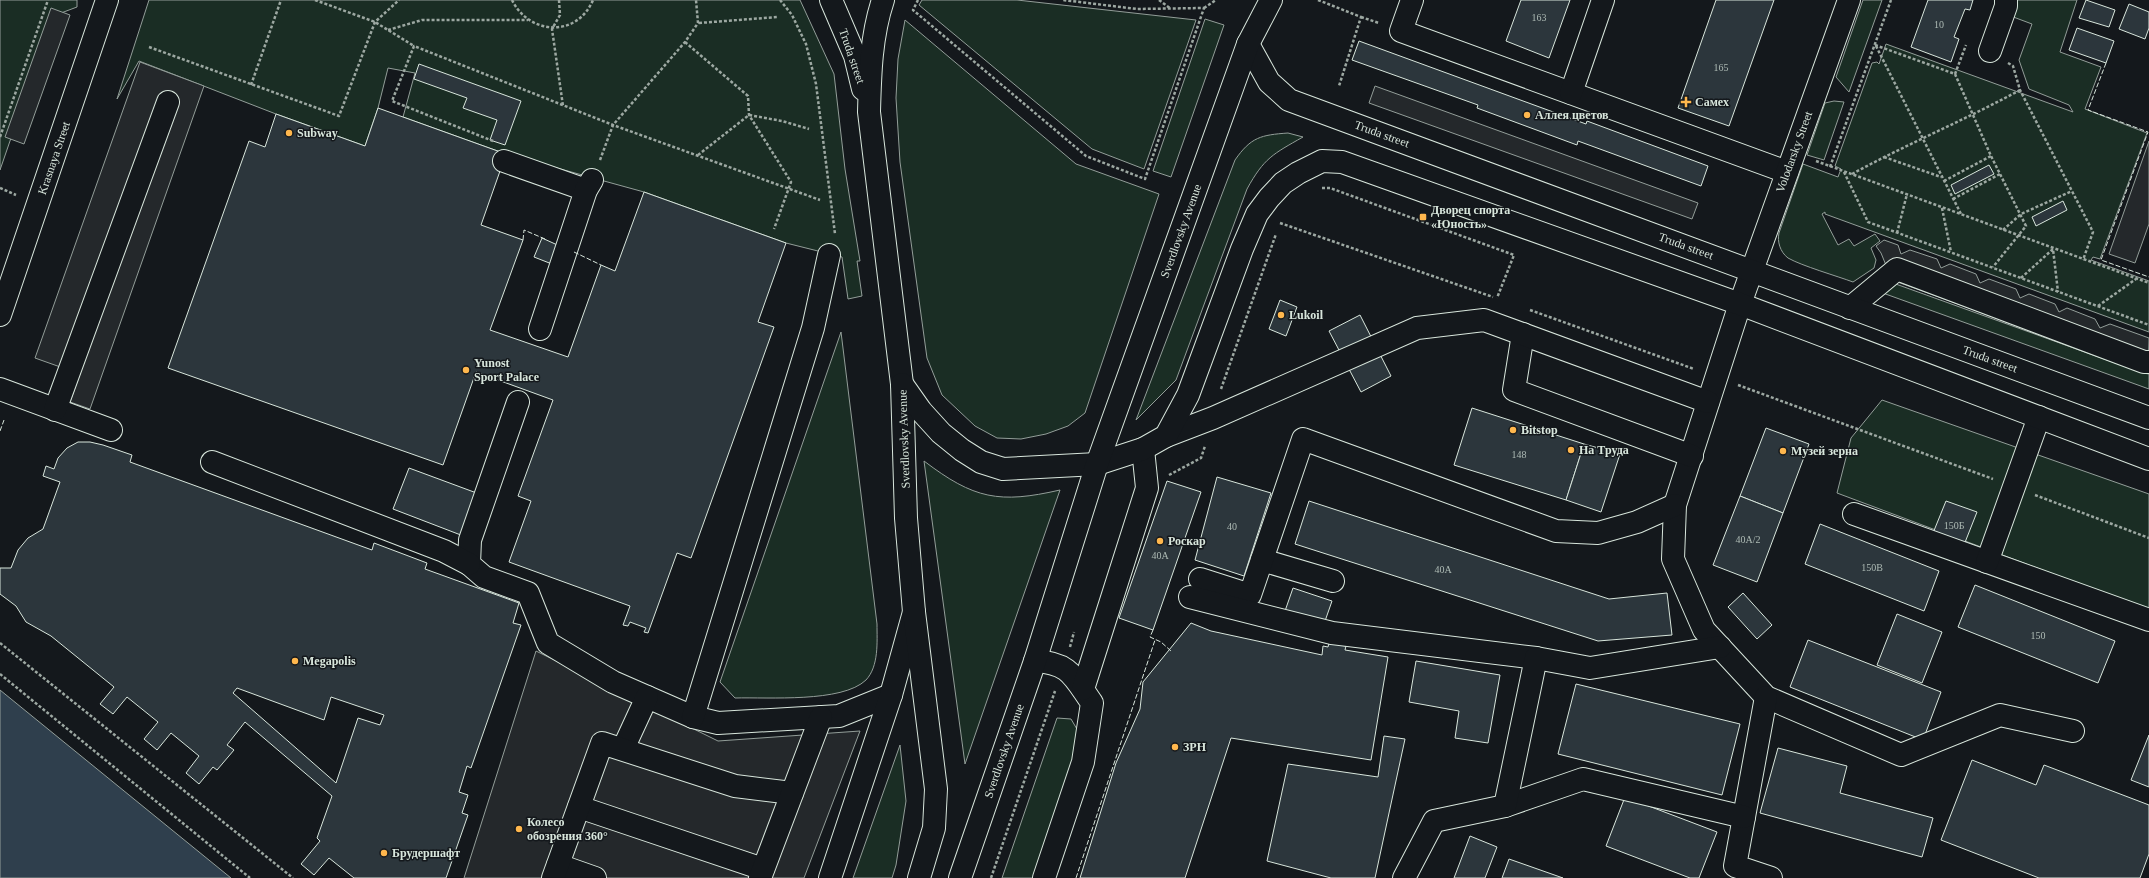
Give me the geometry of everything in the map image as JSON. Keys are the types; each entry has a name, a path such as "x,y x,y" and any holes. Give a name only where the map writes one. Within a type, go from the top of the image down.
{"main road":[{"name":"Krasnaya Street","path":"0,315 107,0"},
{"name":"Truda street","path":"831,0 854,56 870,112"},
{"name":"Sverdlovsky Avenue","path":"883,0 871,61 870,112 902,384 906,518 914,612 936,789 934,828 919,878"},
{"name":"Sverdlovsky Avenue","path":"960,878 1034,661 1097,464 1248,44 1271,0"},
{"path":"1412,0 1401,31 1571,93 1790,164"},
{"path":"1571,93 1603,0"},
{"name":"Volodarsky Street","path":"1766,697 1704,630 1673,559 1675,505 1740,304 1849,0"},
{"path":"1990,51 2006,6 2006,0"},
{"name":"Truda street","path":"1248,44 1269,82 1289,100 2149,418"},
{"path":"55,410 168,102"},
{"path":"504,161 589,185 540,329"},
{"path":"1166,436 1188,395 1239,256 1257,214 1283,183 1312,165 1322,161 1342,162 1740,304 2149,459"},
{"path":"694,716 810,335 829,255"},
{"path":"1850,308 1897,269 2144,362 2149,362"},
{"path":"902,384 921,411 940,433 981,462 1003,469 1097,464 1143,450 1166,436 1213,418 1418,328 1484,320 1708,402"},
{"path":"1523,334 1514,390 1692,456"},
{"path":"0,389 111,430"},
{"path":"469,564 470,540 518,402"},
{"path":"1987,562 2039,417"},
{"path":"1675,505 1637,522 1598,533 1556,531 1303,439 1250,595 1195,588 1332,633 1536,658 1590,668 1720,647"},
{"path":"1082,689 1147,488 1143,450"},
{"path":"212,462 444,551 469,564 484,577 528,593 548,643 613,682 694,716 718,723 839,716 891,695"},
{"path":"1854,514 2149,620"},
{"path":"1262,560 1333,581"},
{"path":"830,878 891,695 914,612"},
{"path":"1505,806 1536,658"},
{"path":"1034,661 1051,662 1068,670 1092,703 1084,762 1044,878"},
{"path":"624,749 647,697"},
{"path":"1771,878 1735,866 1766,697 1901,755 2000,715 2073,731"},
{"path":"579,807 761,874 821,717"},
{"path":"595,878 555,871 602,743 735,786 792,793"},
{"path":"1404,878 1434,821 1505,806 1583,779 1744,817"}],"path":[{"path":"0,137 48,0"},
{"path":"251,85 281,0"},
{"path":"315,0 375,22 414,46 563,106 788,190 820,200"},
{"path":"149,47 339,116 375,22 399,0"},
{"path":"512,0 517,10 528,20"},
{"path":"559,0 560,15 552,29 563,106"},
{"path":"388,30 422,20 528,20 552,29 569,25 581,17 593,0"},
{"path":"589,185 612,125 685,42 698,23 696,0"},
{"path":"780,0 792,15 806,44 816,84 835,234 829,255"},
{"path":"918,0 913,10 1086,156 1145,179 1204,8"},
{"path":"1063,0 1137,9 1172,9 1204,8 1216,0"},
{"path":"1158,0 1172,9"},
{"path":"1318,0 1361,16 1338,86"},
{"path":"1830,167 1892,0"},
{"path":"698,23 778,17"},
{"path":"685,42 748,96 749,115 791,182 774,229"},
{"path":"1875,45 1955,74 1991,156 2026,226 2020,236 1992,267"},
{"path":"1875,45 1921,139 1961,215"},
{"path":"392,101 414,46"},
{"path":"2013,66 2020,90 2093,232 2083,260"},
{"path":"1852,175 1884,157 1974,115 2020,90"},
{"path":"698,156 749,115 782,121 809,129"},
{"path":"1944,181 1991,156"},
{"path":"1884,157 1942,177"},
{"path":"1790,164 1814,160 2149,284"},
{"path":"1844,172 1868,222 2149,325"},
{"path":"1953,199 2000,174"},
{"path":"1317,188 1330,188 1514,255 1497,298"},
{"path":"2003,230 2020,214 2072,191"},
{"path":"1897,233 1907,194"},
{"path":"1942,208 1952,252"},
{"path":"1226,370 1282,218"},
{"path":"2021,278 2053,249"},
{"path":"2053,249 2058,292"},
{"path":"2098,306 2136,279"},
{"path":"1716,377 2149,538"},
{"path":"0,643 293,878"},
{"path":"0,674 250,878"}],"green space":[{"path":"0,0 77,0 77,7 53,16 0,170"},
{"path":"149,0 800,0 834,74 845,169 860,261 857,261 862,296 848,299 842,257 786,243 644,192 506,154 403,117 415,73 388,68 378,108 365,146 276,114 139,61 117,99"},
{"path":"922,0 1017,0 1196,20 1144,169 1092,149 919,5"},
{"path":"1863,0 1882,0 1849,92 1836,77"},
{"path":"2012,0 2077,0 2060,52 2101,67 2085,109 2147,133 2100,259 2093,257 2091,260 2149,281 2149,332 1825,214 1825,212 1822,214 1838,245 1849,239 1854,246 1875,234 1880,241 1871,248 1876,260 1874,268 1853,282 1810,268 1794,261 1785,256 1781,250 1778,236 1803,164 1838,177 1841,169 1835,166 1872,63 1877,62 1879,64 1886,44 2073,112 2069,105 2029,89 2019,60 2032,24 2008,15"},
{"path":"1205,19 1224,25 1171,177 1153,171"},
{"path":"905,20 1076,164 1159,194 1085,413 1068,426 1046,434 1021,439 997,438 975,426 942,395 927,358 900,162 896,98 898,59"},
{"path":"1834,101 1844,102 1824,160 1807,155 1825,103"},
{"path":"1288,133 1303,137 1284,148 1264,163 1247,189 1176,380 1136,420 1235,160 1246,146 1257,139 1264,136"},
{"path":"1893,283 2149,374 2149,389 1880,292"},
{"path":"841,332 877,624 876,654 873,668 866,680 855,687 823,696 735,698 720,682"},
{"path":"1882,400 2149,494 2149,610 1837,493 1851,438"},
{"path":"924,461 958,484 973,491 988,495 1020,497 1060,490 965,764"},
{"path":"1057,718 1071,719 1081,736 1037,878 1002,878"},
{"path":"900,745 906,801 896,865 892,878 853,878"}],"shaded area":[{"path":"51,8 70,15 24,144 5,137"},
{"path":"140,62 204,86 90,409 70,402 80,374 35,358"},
{"path":"1375,86 1698,203 1692,219 1369,103"},
{"path":"2149,141 2149,224 2135,263 2109,254"},
{"path":"1884,240 1898,245 1901,254 1910,250 1937,259 1941,268 1950,264 1976,274 1980,283 1989,279 2016,289 2020,298 2029,294 2055,304 2059,312 2067,308 2095,319 2100,328 2110,324 2149,338 2148,373 1892,280 1881,253 1876,246"},
{"path":"536,651 718,741 860,731 804,878 464,878"}],"water":[{"path":"0,690 231,878 0,878"}],"building":[{"path":"1521,0 1570,0 1549,58 1506,41"},
{"path":"1716,0 1774,0 1729,126 1678,108"},
{"path":"1928,0 1973,0 1970,10 1965,9 1954,37 1959,39 1951,62 1911,47"},
{"path":"2086,0 2115,10 2109,27 2079,18"},
{"path":"2129,4 2149,12 2149,28 2145,39 2119,29"},
{"path":"2077,28 2114,41 2106,63 2069,50"},
{"name":"Аллея цветов","path":"1359,41 1586,124 1587,121 1708,166 1701,186 1578,141 1577,145 1477,108 1478,105 1352,60"},
{"path":"419,64 521,101 505,145 490,140 497,120 463,108 467,98 414,79"},
{"name":"Yunost Sport Palace","path":"378,108 506,154 481,225 523,240 490,330 568,357 601,265 615,271 644,192 786,243 758,322 774,327 691,558 677,553 648,633 644,632 646,628 630,622 628,626 623,625 630,606 509,562 531,501 518,496 553,400 476,372 443,465 168,368 249,141 265,147 276,114 365,146"},
{"path":"1989,165 1994,174 1955,194 1951,185"},
{"path":"2063,201 2067,210 2036,226 2032,217"},
{"path":"542,238 564,248 557,266 534,257"},
{"path":"1280,300 1297,307 1286,336 1269,329"},
{"path":"1360,315 1391,376 1361,392 1329,331"},
{"path":"1472,408 1584,444 1566,500 1454,465"},
{"path":"1766,428 1809,444 1783,513 1740,496"},
{"name":"Megapolis","path":"78,442 90,442 103,445 132,455 130,462 372,550 374,543 427,563 425,569 519,603 513,623 521,625 471,768 467,766 459,792 468,795 462,813 468,815 446,878 354,878 329,858 314,875 301,864 320,841 317,838 332,796 245,722 227,745 234,750 217,770 213,767 199,784 186,773 199,756 171,733 157,750 144,739 158,722 127,697 113,714 100,704 114,687 51,636 26,622 16,606 0,594 0,568 11,568 18,550 28,538 43,529 60,482 43,476 46,466 54,469 58,458 67,448","holes":["237,688 324,720 331,697 384,715 380,725 358,718 336,783 233,693"]},
{"path":"1584,444 1620,454 1601,512 1566,500"},
{"path":"409,468 482,495 466,537 393,509"},
{"path":"1217,477 1271,493 1244,576 1195,560"},
{"path":"1167,481 1201,492 1153,630 1119,618"},
{"path":"1740,496 1783,513 1757,582 1713,565"},
{"path":"1309,501 1609,599 1667,593 1672,635 1598,641 1295,544"},
{"path":"1946,501 1977,512 1962,550 1931,538"},
{"path":"1820,524 1939,571 1924,611 1805,564"},
{"path":"1975,585 2115,641 2098,683 1958,627"},
{"path":"1293,588 1332,601 1324,624 1285,611"},
{"path":"1743,593 1772,625 1757,639 1728,607"},
{"path":"1897,614 1942,632 1922,683 1877,665"},
{"name":"ЗРН","path":"1191,623 1211,631 1322,655 1323,646 1328,647 1329,643 1346,646 1345,650 1388,657 1371,760 1231,738 1185,878 1080,878 1116,763 1140,709 1143,682"},
{"path":"1808,640 1941,692 1923,740 1790,687"},
{"path":"1416,661 1500,675 1488,743 1455,738 1459,711 1409,702"},
{"path":"1576,684 1740,724 1722,795 1558,754"},
{"path":"2149,735 2149,787 2131,780"},
{"path":"1384,736 1405,739 1375,878 1331,878 1267,861 1288,764 1378,777"},
{"path":"1778,748 1847,766 1840,793 1933,818 1922,857 1760,813"},
{"path":"1972,760 2036,785 2044,765 2149,805 2149,854 2140,878 2039,878 1941,840"},
{"path":"1625,797 1717,832 1699,878 1690,878 1606,846"},
{"path":"1470,836 1497,847 1485,878 1454,878"},
{"path":"1509,859 1563,878 1502,878"}],"fence":[{"path":"2106,63 2088,110 2148,132 2101,260 2149,277"},
{"path":"523,240 524,230 545,239"},
{"path":"574,252 601,265"},
{"path":"0,431 4,420"},
{"path":"1153,630 1150,637 1161,642 1171,651"},
{"path":"1076,878 1155,640"}],"place":[{"name":"Самех","path":"1686,102"},
{"name":"Аллея цветов","path":"1527,115"},
{"name":"Subway","path":"289,133"},
{"name":"Дворец спорта «Юность»","path":"1423,217"},
{"name":"Lukoil","path":"1281,315"},
{"name":"Yunost Sport Palace","path":"466,370"},
{"name":"Bitstop","path":"1513,430"},
{"name":"На Труда","path":"1571,450"},
{"name":"Музей зерна","path":"1783,451"},
{"name":"Роскар","path":"1160,541"},
{"name":"Megapolis","path":"295,661"},
{"name":"ЗРН","path":"1175,747"},
{"name":"Колесо обозрения 360°","path":"519,829"},
{"name":"Брудершафт","path":"384,853"}]}
